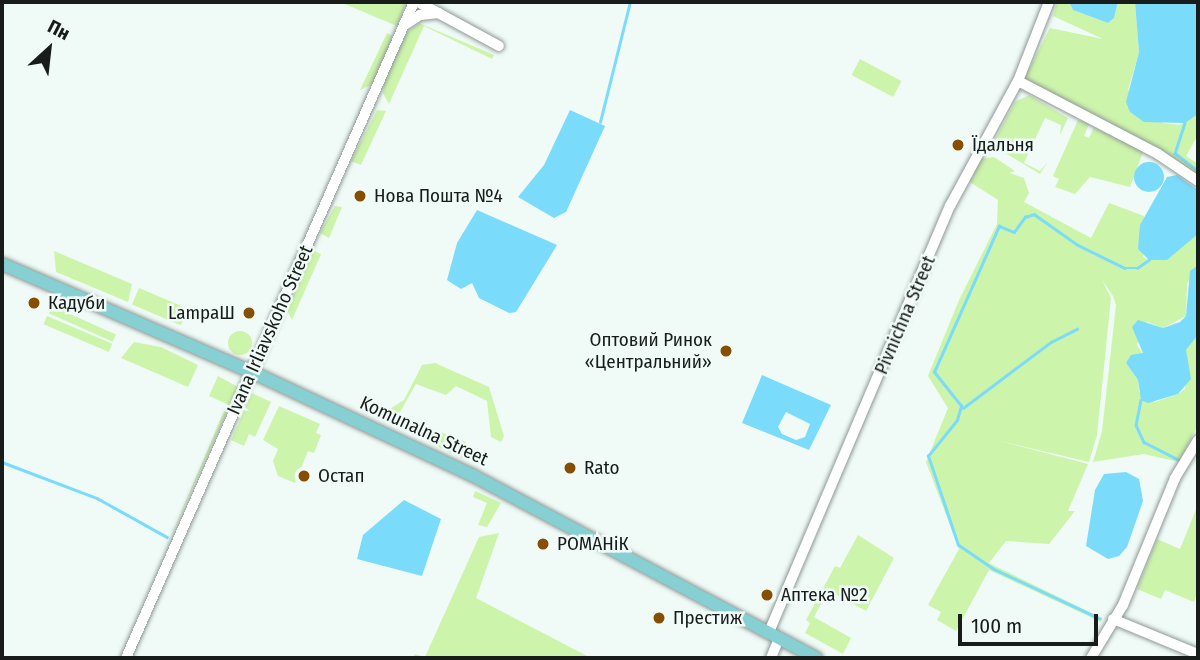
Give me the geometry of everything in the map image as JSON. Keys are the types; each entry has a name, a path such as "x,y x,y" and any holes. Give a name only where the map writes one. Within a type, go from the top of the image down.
{"main road":[{"name":"Komunalna Street","path":"2,264 252,372 505,491 817,658"}],"street":[{"path":"416,2 499,46"},
{"name":"Ivana Irliavskoho Street","path":"126,658 416,2"},
{"name":"Pivnichna Street","path":"771,658 774,635 950,206 1018,81 1049,2"},
{"path":"404,26 420,15 439,13"},
{"path":"1018,81 1158,154 1198,181"},
{"path":"1091,658 1123,605 1175,478 1194,462 1198,440"},
{"path":"1113,619 1198,654"}],"green space":[{"path":"340,2 400,2 406,4 397,26"},
{"path":"1057,2 1069,2 1073,10 1108,23 1114,18 1118,2 1135,2 1139,52 1128,90 1163,123 1179,125 1198,114 1198,135 1186,156 1198,164 1198,176 1024,79 1050,28 1103,39 1053,16"},
{"path":"419,23 494,55 492,59 424,26 389,104 383,93 384,83 405,34"},
{"path":"387,33 393,36 373,84 360,90"},
{"path":"860,59 901,81 893,97 852,75"},
{"path":"1029,95 1068,118 1060,135 1061,125 1045,118 1024,163 1040,171 1048,162 1040,174 992,145 1015,102"},
{"path":"377,110 386,111 361,165 351,161"},
{"path":"1078,120 1089,124 1084,136 1089,138 1094,127 1143,152 1130,187 1090,177 1075,194 1055,187 1059,179 1053,176"},
{"path":"994,157 1015,171 1009,173 1024,178 1029,193 1024,202 1091,238 1109,203 1144,216 1143,257 1149,260 1198,234 1198,265 1187,284 1186,316 1163,328 1147,322 1137,345 1143,354 1126,363 1138,380 1139,392 1155,402 1178,394 1185,389 1186,350 1198,335 1198,425 1179,462 1144,454 1093,462 1102,431 1116,305 1102,280 1111,298 1097,435 1089,462 996,440 1088,464 1068,511 1075,511 1049,544 1006,541 989,563 1102,618 1101,622 989,570 956,631 937,620 941,612 928,605 959,549 926,462 948,408 928,376 959,300 997,224 998,200 970,182 981,159"},
{"path":"335,206 342,207 329,238 320,233"},
{"path":"312,250 321,254 292,320 287,310"},
{"path":"54,251 132,284 128,302 56,272"},
{"path":"139,288 188,309 181,325 132,305"},
{"path":"52,306 116,334 113,342 49,313"},
{"path":"47,316 112,344 109,352 43,324"},
{"path":"240,331 248,335 252,343 248,351 240,355 232,351 228,343 232,335"},
{"path":"134,342 161,347 198,365 188,387 121,358"},
{"path":"435,363 489,387 504,436 501,442 491,437 487,401 456,386 446,395 416,384 395,421 380,420 382,414 404,400 422,365"},
{"path":"218,376 238,387 171,536 227,404 209,396"},
{"path":"252,393 271,402 255,437 249,434 244,446 231,440"},
{"path":"279,406 320,424 316,433 321,435 314,453 308,451 295,483 278,476 273,461 278,449 263,440"},
{"path":"413,421 466,442 468,455 461,458 411,434 407,428"},
{"path":"475,491 501,503 487,527 478,525 487,503 473,497"},
{"path":"1197,507 1198,591 1194,602 1165,590 1161,599 1137,589 1157,539 1180,549"},
{"path":"499,533 476,598 591,658 412,658 415,654 425,657 479,537"},
{"path":"858,535 894,558 866,611 828,590 814,617 851,638 843,654 805,633 810,623 806,620 835,566 840,568"}],"water":[{"path":"1069,2 1118,2 1114,18 1108,23 1073,10"},
{"path":"1135,2 1198,2 1198,114 1185,123 1144,122 1130,112 1126,102 1139,52"},
{"path":"570,110 605,126 566,212 554,218 518,197 544,165"},
{"path":"1149,162 1160,166 1164,177 1160,188 1149,192 1138,188 1134,177 1138,166"},
{"path":"1177,175 1198,190 1198,234 1167,260 1149,260 1138,249 1140,225 1167,177"},
{"path":"477,210 557,245 516,312 509,313 479,298 472,283 461,289 447,280 457,243"},
{"path":"1198,265 1198,335 1186,350 1191,379 1178,394 1148,403 1141,400 1138,380 1126,363 1131,355 1143,353 1132,327 1138,320 1163,328 1180,322 1186,316 1190,271"},
{"path":"762,375 831,405 809,450 742,423","holes":["786,412 810,424 805,437 796,440 782,434 778,427"]},
{"path":"1126,472 1139,479 1143,501 1127,547 1119,556 1108,559 1086,546 1095,490 1104,474"},
{"path":"404,500 441,519 422,576 357,559 363,535"}],"waterway":[{"path":"600,122 630,2"},
{"path":"1185,123 1175,153 1198,171"},
{"path":"1100,619 993,569 958,545 928,456 957,420 961,406 934,372 999,226 1014,232 1025,217 1034,214 1078,245 1125,268 1137,268 1149,260"},
{"path":"963,408 1051,342 1077,329"},
{"path":"1141,400 1136,425 1144,442 1181,461"},
{"path":"2,462 97,498 167,537"}],"place":[{"name":"Їдальня","path":"958,145"},
{"name":"Нова Пошта №4","path":"360,196"},
{"name":"Кадуби","path":"34,303"},
{"name":"LampaШ","path":"249,313"},
{"name":"Оптовий Ринок «Центральний»","path":"726,351"},
{"name":"Rato","path":"570,468"},
{"name":"Остап","path":"304,476"},
{"name":"РОМАНіК","path":"543,544"},
{"name":"Аптека №2","path":"767,595"},
{"name":"Престиж","path":"659,618"}]}
